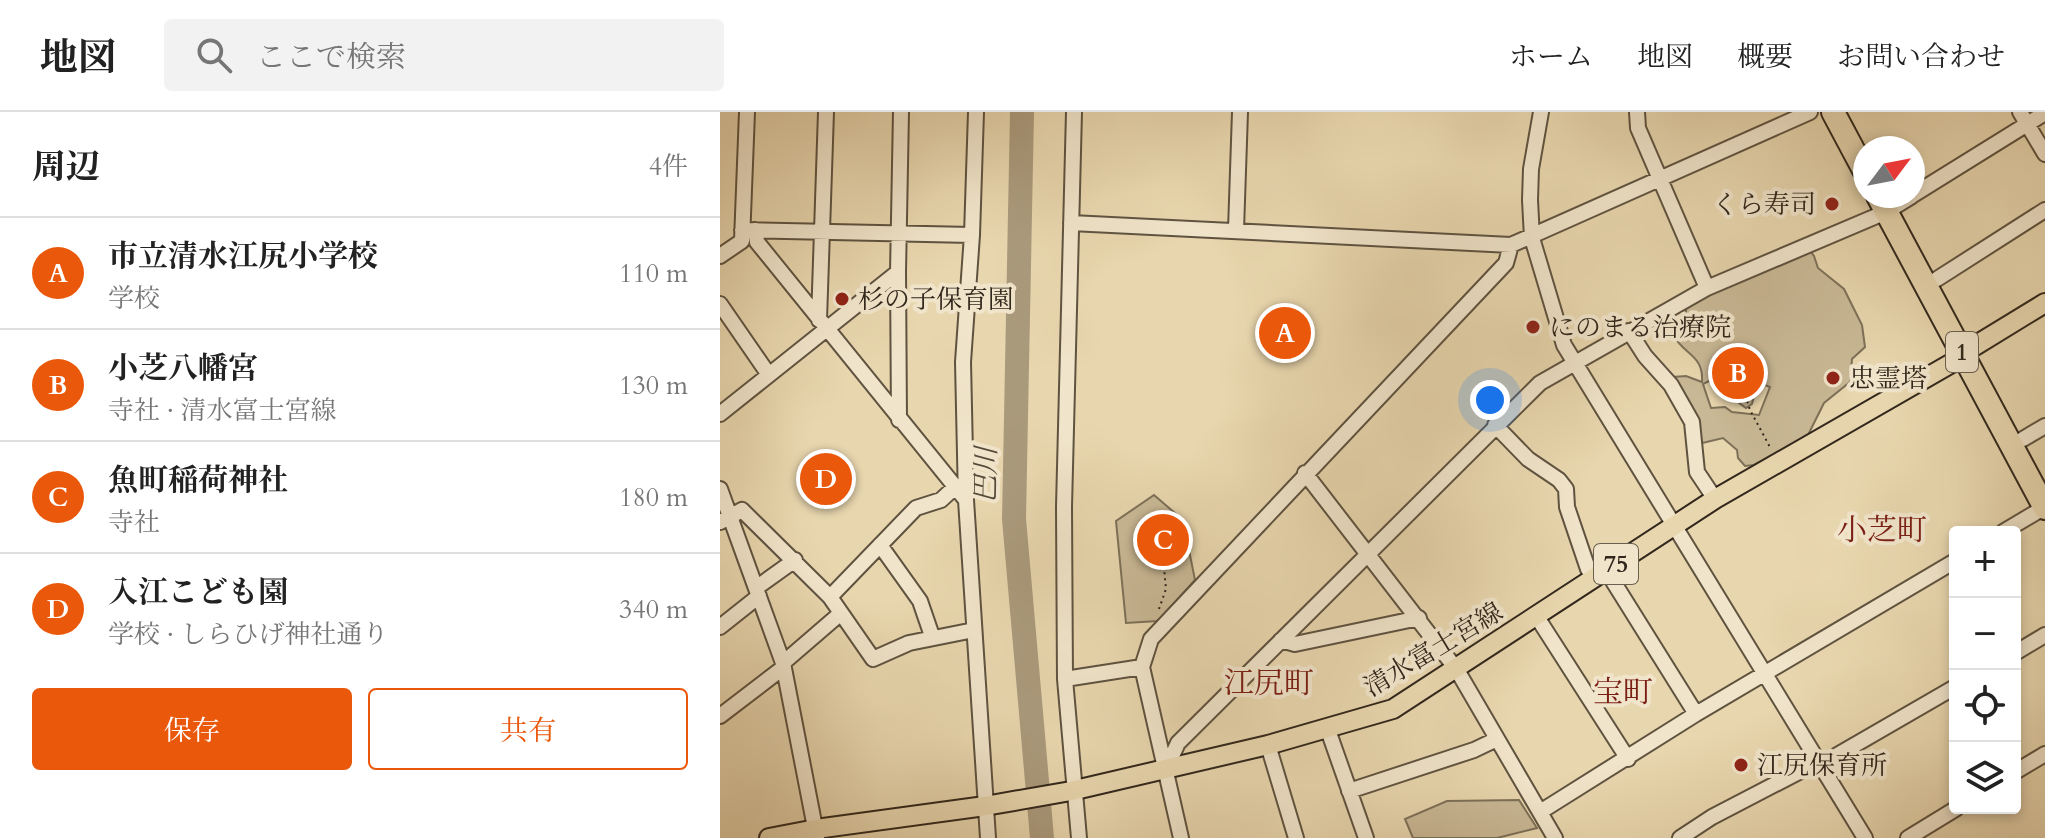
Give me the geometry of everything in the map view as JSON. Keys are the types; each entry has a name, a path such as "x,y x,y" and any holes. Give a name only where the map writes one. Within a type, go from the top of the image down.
{"highway":[{"path":"1833,112 1853,150"},
{"path":"1846,112 1859,136"},
{"name":"1","path":"1900,208 1937,279 1968,351 2023,439 2045,481"},
{"name":"1","path":"1900,208 2045,507"}],"main road":[{"name":"清水富士宮線","path":"769,838 988,806 1165,771 1328,730 1393,709 1715,499 2045,303"}],"street":[{"path":"747,112 749,230 966,500"},
{"path":"823,325 826,112"},
{"path":"899,420 901,112"},
{"path":"976,112 963,362 966,500 988,838"},
{"path":"1074,112 1064,507 1065,679 1079,838"},
{"path":"1236,230 1240,112"},
{"path":"1541,112 1531,169 1532,238 1555,319 1573,363 1865,838"},
{"path":"1637,112 1638,128 1707,288"},
{"path":"1071,223 1511,245 1810,112"},
{"path":"1925,181 2023,118 2045,113"},
{"path":"2023,118 2045,154"},
{"path":"1165,771 1178,743 1540,383 1707,288 1879,208"},
{"path":"1937,279 2045,210"},
{"path":"749,230 972,235"},
{"path":"720,256 742,241 749,230"},
{"path":"1181,838 1142,667 1151,639 1506,263 1511,245"},
{"path":"720,414 769,375 823,325 898,272"},
{"path":"720,304 769,375"},
{"path":"1629,331 1645,356 1671,385 1692,422 1697,472 1715,499"},
{"path":"1495,425 1528,459 1559,480 1566,489 1567,507 1588,569 1600,574 1696,714"},
{"path":"2023,439 2045,426"},
{"path":"1305,473 1457,670 1555,838"},
{"path":"830,597 916,508 941,500 954,488"},
{"path":"720,489 725,518 758,592 783,665 817,833"},
{"path":"2013,526 2045,507"},
{"path":"725,518 742,510 795,560 830,597 873,659 932,636 974,630"},
{"path":"880,545 920,601 932,636"},
{"path":"720,627 795,560"},
{"path":"1540,812 1696,714 1949,565"},
{"path":"720,716 841,613"},
{"path":"1537,617 1628,759"},
{"path":"1281,640 1295,644 1419,618"},
{"path":"2021,649 2045,635"},
{"path":"1065,679 1142,667"},
{"path":"1680,838 1712,817 1819,763 1949,690"},
{"path":"1328,730 1366,838"},
{"path":"1349,791 1474,750 1497,739"},
{"path":"1268,745 1296,838"},
{"path":"2021,768 2045,754"},
{"path":"1908,838 1949,813"}],"path":[{"path":"1742,384 1750,410 1774,454"},
{"path":"1151,639 1166,589 1164,568"}],"shaded area":[{"path":"1807,247 1818,268 1844,289 1862,325 1865,347 1852,359 1850,382 1824,403 1807,437 1754,465 1745,466 1738,458 1737,450 1723,438 1698,444 1673,377 1686,376 1702,382 1697,361 1674,336 1686,322 1686,300","holes":["1720,380 1732,398 1746,408 1752,404 1756,389 1765,385 1770,387 1759,415 1732,412 1725,407 1711,408 1703,384"]},
{"path":"1154,495 1183,520 1195,580 1158,621 1126,623 1116,521"},
{"path":"1519,800 1537,828 1497,838 1413,838 1405,819 1447,801"}],"waterway":[{"name":"巴川","path":"1022,112 1014,519 1042,838"}],"place":[{"name":"くら寿司","path":"1832,204"},
{"name":"杉の子保育園","path":"842,299"},
{"name":"にのまる治療院","path":"1533,327"},
{"name":"市立清水江尻小学校","path":"1285,333"},
{"name":"小芝八幡宮","path":"1738,373"},
{"name":"忠霊塔","path":"1833,378"},
{"name":"入江こども園","path":"826,479"},
{"name":"魚町稲荷神社","path":"1163,540"},
{"name":"江尻保育所","path":"1741,765"}],"district":[{"name":"小芝町","path":"1882,530"},
{"name":"江尻町","path":"1269,683"},
{"name":"宝町","path":"1623,692"}]}
